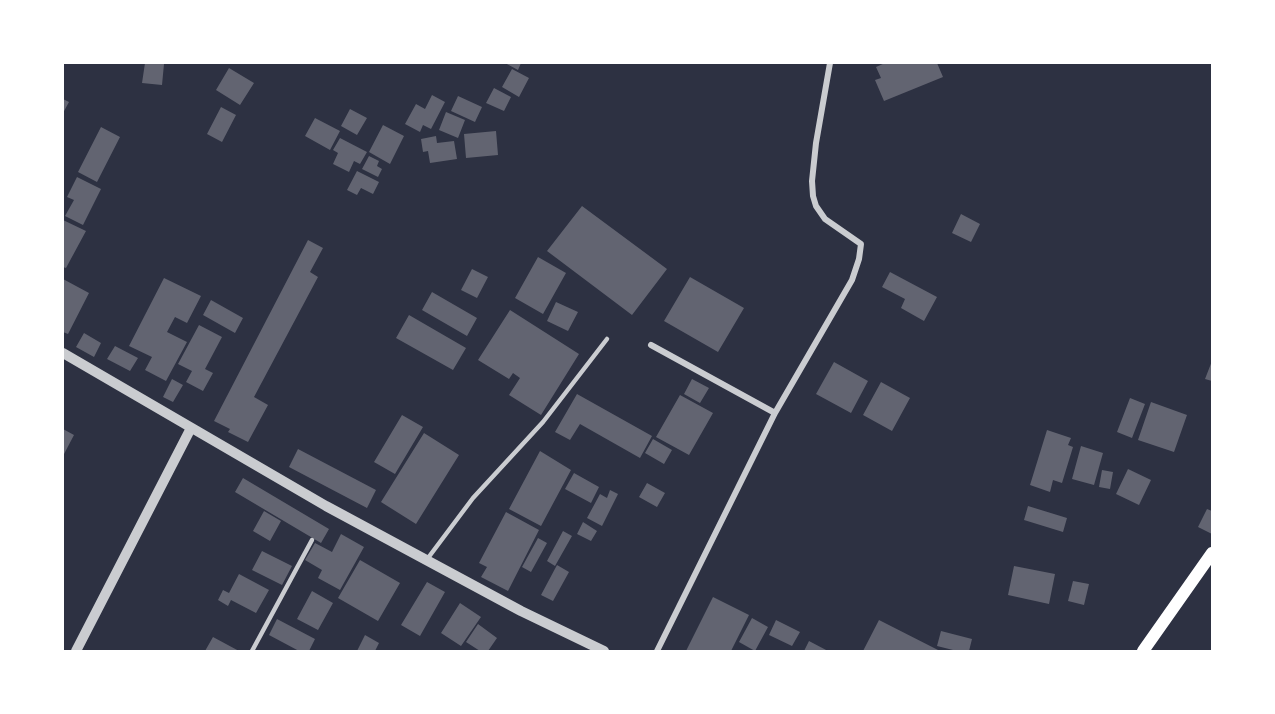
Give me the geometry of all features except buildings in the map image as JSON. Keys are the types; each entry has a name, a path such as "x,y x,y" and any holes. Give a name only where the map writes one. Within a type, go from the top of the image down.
{"main road":[{"path":"1143,651 1212,553"}],"street":[{"path":"657,651 775,413 852,280 859,259 861,244 825,219 816,206 813,196 812,181 816,143 831,63"},
{"path":"651,345 775,413"},
{"path":"63,353 426,561 520,611 604,651"},
{"path":"76,651 191,428"}],"lane":[{"path":"426,561 473,498 543,422 607,339"},
{"path":"252,651 312,540"}]}
